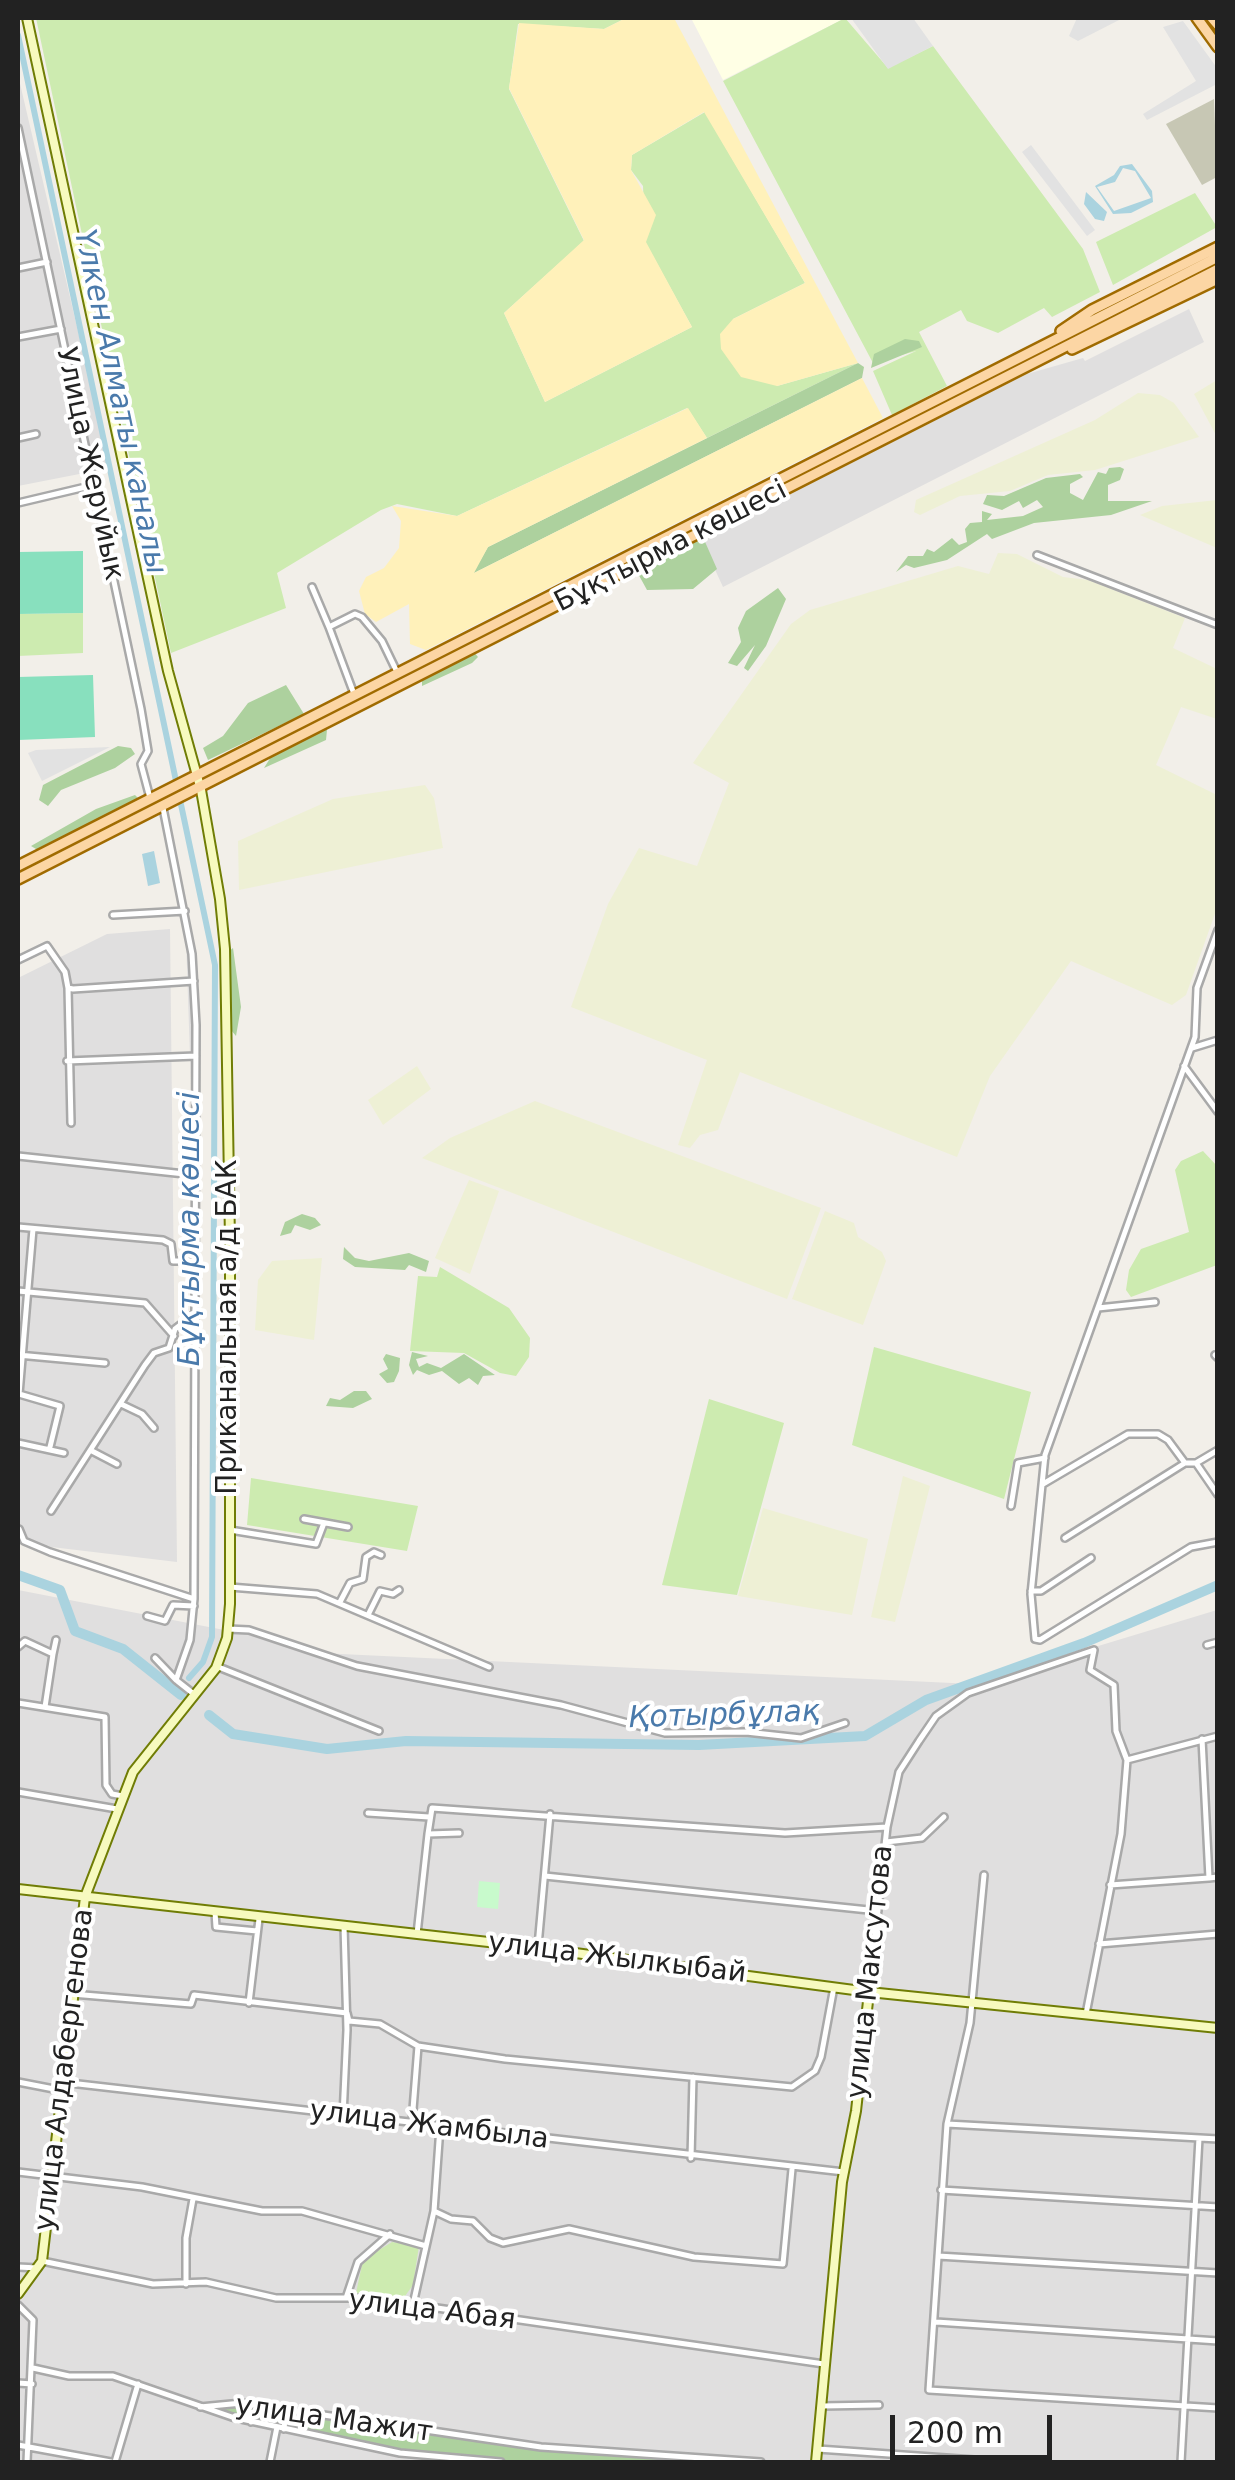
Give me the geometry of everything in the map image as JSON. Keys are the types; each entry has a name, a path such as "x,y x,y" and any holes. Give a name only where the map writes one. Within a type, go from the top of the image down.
{"main road":[{"path":"1197,18 1218,47"},
{"path":"1212,18 1218,25"},
{"path":"1032,350 1092,310 1218,247"},
{"name":"Бұқтырма көшесі","path":"856,447 1032,350 1218,257"},
{"name":"Бұқтырма көшесі","path":"18,879 200,787 316,722 856,447 1032,364 1218,269"},
{"path":"1032,364 1098,339 1218,279"},
{"name":"Бұқтырма көшесі","path":"18,866 193,777 316,722 398,674 446,656"}],"street":[{"name":"Приканальная а/д БАК","path":"27,18 164,654 193,777 200,787 225,949 230,1530 227,1634"},
{"name":"Улица Жеруйык","path":"18,128 141,708 148,751 141,764 150,798"},
{"path":"18,268 47,262"},
{"path":"18,337 61,329"},
{"path":"18,438 36,434"},
{"path":"18,503 94,485"},
{"path":"1037,554 1218,625"},
{"path":"312,587 355,696"},
{"path":"330,626 355,614 362,617 382,640 398,674"},
{"path":"165,804 194,982 196,1056 192,1261 194,1602 190,1640 176,1680"},
{"path":"113,915 185,912"},
{"path":"1218,930 1198,988 1191,1048 1125,1222 1045,1458 1031,1592 1035,1638 1040,1640 1191,1547 1218,1542"},
{"path":"18,960 47,946 52,948 68,988 71,1124"},
{"path":"68,988 194,982"},
{"path":"1191,1048 1218,1040"},
{"path":"67,1061 196,1056"},
{"path":"1184,1066 1218,1112"},
{"path":"18,1156 194,1174"},
{"path":"18,1227 163,1240 170,1244 173,1260 192,1261"},
{"path":"33,1228 18,1394 60,1406 50,1447"},
{"path":"18,1291 144,1303 174,1336"},
{"path":"1098,1308 1155,1302"},
{"path":"51,1511 145,1364 154,1352 169,1348 175,1329 192,1315"},
{"path":"20,1356 106,1363"},
{"path":"121,1404 142,1414 154,1428"},
{"path":"1042,1484 1128,1434 1158,1434 1168,1440 1186,1463"},
{"path":"18,1443 64,1453"},
{"path":"92,1450 117,1464"},
{"path":"1065,1538 1186,1463 1218,1450"},
{"path":"1011,1506 1018,1462 1045,1458"},
{"path":"1196,1462 1218,1495"},
{"path":"304,1518 348,1526"},
{"path":"230,1530 316,1544 324,1523"},
{"path":"18,1529 24,1542 194,1602"},
{"path":"340,1602 350,1583 363,1579 366,1557 380,1554"},
{"path":"1031,1592 1041,1591 1091,1558"},
{"path":"230,1587 298,1591 340,1602 488,1667"},
{"path":"368,1615 380,1591 393,1594 399,1590"},
{"path":"147,1616 165,1621 173,1605 194,1602"},
{"path":"227,1634 248,1630 357,1666 561,1705 666,1733 746,1732 801,1738 845,1723"},
{"name":"улица Алдабергенова","path":"18,2294 40,2264 86,1897 117,1809 146,1751 216,1666 227,1634"},
{"path":"45,1707 56,1640"},
{"path":"18,1647 24,1641 53,1654"},
{"path":"1207,1645 1218,1642"},
{"name":"улица Максутова","path":"816,2462 844,2172 856,2111 887,1827 899,1772 936,1716 968,1693 1094,1650 1090,1673 1114,1685 1116,1731 1127,1760"},
{"path":"155,1658 194,1695"},
{"path":"216,1666 379,1731"},
{"path":"18,1703 106,1717 106,1785 112,1794 123,1796"},
{"path":"1086,2014 1122,1826 1127,1760 1218,1736"},
{"path":"1202,1739 1209,1878"},
{"path":"18,1792 117,1809"},
{"path":"417,1934 432,1808 802,1834 887,1827"},
{"path":"368,1813 429,1816"},
{"path":"538,1949 550,1814"},
{"path":"886,1842 922,1838 944,1817"},
{"path":"428,1834 459,1833"},
{"path":"984,1875 970,2023 947,2124 936,2322 928,2390 1218,2408"},
{"path":"545,1876 878,1911"},
{"path":"1110,1884 1218,1877"},
{"name":"улица Жылкыбай","path":"18,1889 417,1934 869,1992 1218,2028"},
{"path":"215,1912 216,1927 257,1931"},
{"path":"249,2003 259,1919"},
{"path":"343,2116 347,2013 344,1926"},
{"path":"1099,1944 1218,1934"},
{"path":"347,2013 349,2021 380,2024 418,2046 792,2087 802,2082 821,2057 834,1987"},
{"path":"72,1994 191,2004 194,1995 347,2013"},
{"path":"412,2124 418,2046"},
{"path":"692,2158 693,2078"},
{"name":"улица Жамбыла","path":"18,2082 54,2089 60,2082 692,2158 844,2172"},
{"path":"947,2124 1218,2139"},
{"path":"418,2306 414,2300 434,2211 440,2127"},
{"path":"1181,2462 1199,2138"},
{"path":"434,2211 474,2221 490,2238 503,2242 569,2228 694,2257 783,2264 792,2169"},
{"path":"18,2172 142,2186 262,2211 302,2211 426,2246"},
{"path":"941,2190 1218,2207"},
{"path":"186,2284 193,2199"},
{"path":"346,2298 358,2262 390,2234"},
{"path":"938,2256 1218,2273"},
{"name":"улица Абая","path":"18,2267 40,2264 124,2280 226,2284 276,2298 346,2298 418,2306 824,2364"},
{"path":"18,2305 33,2320 27,2462"},
{"path":"936,2322 1218,2340"},
{"name":"улица Мажит","path":"33,2368 139,2383 200,2407 242,2403 542,2447 761,2462"},
{"path":"18,2383 32,2384"},
{"path":"18,2445 113,2462 139,2383"},
{"path":"242,2403 251,2422"},
{"path":"822,2406 879,2404"},
{"path":"200,2407 251,2422 400,2453 501,2462"},
{"path":"270,2462 286,2409"},
{"path":"818,2450 1003,2462"},
{"path":"398,2462 400,2453"}],"shaded area":[{"path":"691,18 845,18 723,80"},
{"path":"851,18 913,18 933,46 888,69"},
{"path":"1077,18 1123,18 1078,41 1069,36"},
{"path":"1183,21 1217,68 1217,84 1147,120 1143,114 1196,81 1163,27"},
{"path":"18,75 110,468 18,486"},
{"path":"1214,99 1217,177 1202,185 1166,124"},
{"path":"1031,145 1095,230 1087,236 1022,152"},
{"path":"1189,309 1204,342 723,587 701,539 1027,374 1083,358 1085,361"},
{"path":"1217,380 1217,437 1194,394"},
{"path":"1138,393 1160,395 1174,403 1199,437 1095,470 1048,475 1010,491 960,496 920,515 914,512 916,500 1095,420"},
{"path":"1217,500 1217,548 1140,515 1162,506"},
{"path":"998,553 1017,554 1063,577 1088,580 1185,618 1173,648 1217,669 1217,719 1181,707 1156,765 1217,795 1217,908 1186,995 1172,1005 1071,961 990,1076 957,1157 740,1072 718,1130 700,1135 690,1148 678,1145 707,1060 571,1007 608,904 639,848 697,866 729,783 693,763 791,624 810,610 958,566 989,574"},
{"path":"110,747 42,781 28,753 36,750"},
{"path":"425,785 434,798 443,848 239,890 238,841 333,799"},
{"path":"185,909 196,1025 194,1175"},
{"path":"170,929 177,1562 18,1543 18,978 107,934"},
{"path":"417,1066 431,1089 383,1125 368,1100"},
{"path":"535,1101 821,1208 787,1299 422,1158 450,1138"},
{"path":"469,1180 499,1191 470,1274 435,1258"},
{"path":"825,1211 854,1223 858,1237 882,1252 886,1261 863,1325 792,1299"},
{"path":"322,1258 314,1340 255,1330 258,1280 272,1261"},
{"path":"903,1476 930,1486 895,1622 871,1617"},
{"path":"763,1508 868,1539 852,1615 738,1596"},
{"path":"18,1590 281,1641 320,1653 973,1684 1217,1610 1217,2462 18,2462"}],"green space":[{"path":"36,18 626,18 604,29 518,24 509,89 584,241 504,313 545,402 692,327 645,242 643,186 631,170 632,155 705,112 805,283 733,319 777,386 858,363 707,438 687,408 457,516 397,504 381,510 277,573 286,608 171,653"},
{"path":"845,18 888,68 933,46 1083,249 1100,292 1052,317 1044,308 998,333 967,321 961,310 919,332 947,386 892,415 873,371 916,351 873,363 723,81"},
{"path":"1195,193 1217,227 1113,285 1096,242"},
{"path":"905,339 919,341 922,347 871,368 874,354"},
{"path":"858,363 864,367 862,378 472,574 488,547"},
{"path":"853,450 449,652 451,650"},
{"path":"1109,468 1124,469 1120,480 1108,485 1108,501 1152,501 1111,515 1034,523 992,539 987,534 947,560 914,568 906,565 896,572 908,556 923,556 927,549 934,552 952,538 959,545 967,542 965,529 970,523 982,522 982,511 992,514 987,520 1023,516 1043,507 1037,500 1023,508 1019,501 1002,510 983,504 987,495 1004,496 1046,478 1080,474 1083,477 1070,484 1070,493 1083,500 1098,472 1106,474"},
{"path":"702,535 717,569 693,589 647,590 636,570"},
{"path":"83,551 83,613 18,614 18,552"},
{"path":"778,588 786,599 766,646 748,671 744,668 755,645 737,666 728,663 741,642 738,628 746,611"},
{"path":"83,613 83,653 18,656 18,614"},
{"path":"474,652 478,657 472,663 422,686 422,680"},
{"path":"93,675 95,737 18,740 18,677"},
{"path":"286,685 304,714 208,760 203,748 223,736 248,703"},
{"path":"307,724 145,810 142,806"},
{"path":"327,730 326,740 264,768 274,752"},
{"path":"118,746 131,748 135,754 115,768 61,790 48,806 39,800 43,785"},
{"path":"135,795 139,799 136,803 41,852 31,846 96,809"},
{"path":"233,948 241,1007 236,1036 231,1030 228,952"},
{"path":"1203,1151 1217,1166 1217,1265 1131,1297 1126,1290 1129,1270 1141,1249 1189,1232 1175,1170 1181,1161"},
{"path":"302,1214 315,1218 321,1225 310,1230 295,1225 291,1233 280,1236 285,1222"},
{"path":"344,1247 355,1258 369,1261 409,1253 429,1261 426,1272 409,1265 405,1270 355,1267 343,1259"},
{"path":"440,1267 509,1308 530,1338 529,1357 516,1376 500,1373 464,1353 410,1351 418,1276 437,1277"},
{"path":"874,1347 1031,1392 1004,1499 852,1445"},
{"path":"412,1352 428,1356 416,1359 419,1367 427,1363 441,1368 464,1354 495,1375 483,1376 478,1385 469,1378 459,1384 442,1371 429,1375 417,1370 413,1375 409,1365"},
{"path":"386,1354 400,1358 394,1382 387,1383 379,1374 388,1369 383,1359"},
{"path":"354,1391 366,1391 372,1399 353,1408 326,1406 330,1398 340,1400"},
{"path":"709,1399 784,1423 737,1595 662,1585"},
{"path":"251,1478 418,1506 407,1551 247,1525"},
{"path":"479,1881 500,1883 498,1909 477,1907"},
{"path":"392,2242 419,2246 413,2285 405,2296 392,2298 356,2293 363,2260"},
{"path":"233,2403 541,2447 759,2462 500,2462 402,2451 233,2418 215,2405"}],"sand":[{"path":"626,18 674,18 858,363 777,386 741,377 721,349 720,334 733,319 805,283 704,112 632,155 631,170 656,215 646,242 692,327 545,402 504,313 584,240 509,88 519,23 604,29"},
{"path":"862,378 883,418 426,650 410,644 409,604 376,622 365,614 359,591 366,577 384,568 399,548 401,521 392,506 457,516 688,408 707,438 488,547 474,573"}],"water":[{"path":"1132,164 1152,191 1153,202 1131,213 1113,214 1095,186 1114,175 1120,166","holes":["1123,168 1135,171 1151,198 1114,211 1097,187 1115,182"]},
{"path":"1086,192 1107,212 1104,221 1095,219 1084,204"},
{"path":"154,851 160,883 148,886 142,854"}],"waterway":[{"name":"Бұқтырма көшесі","path":"18,35 215,965 212,1637 203,1662 189,1678"},
{"name":"Қотырбұлақ","path":"18,1575 60,1590 75,1631 123,1649 181,1695"},
{"name":"Қотырбұлақ","path":"209,1715 233,1734 327,1749 406,1741 699,1745 865,1736 926,1700 1084,1643 1218,1585"}],"water label":[{"name":"Үлкен Алматы каналы","path":"119,402"}]}
